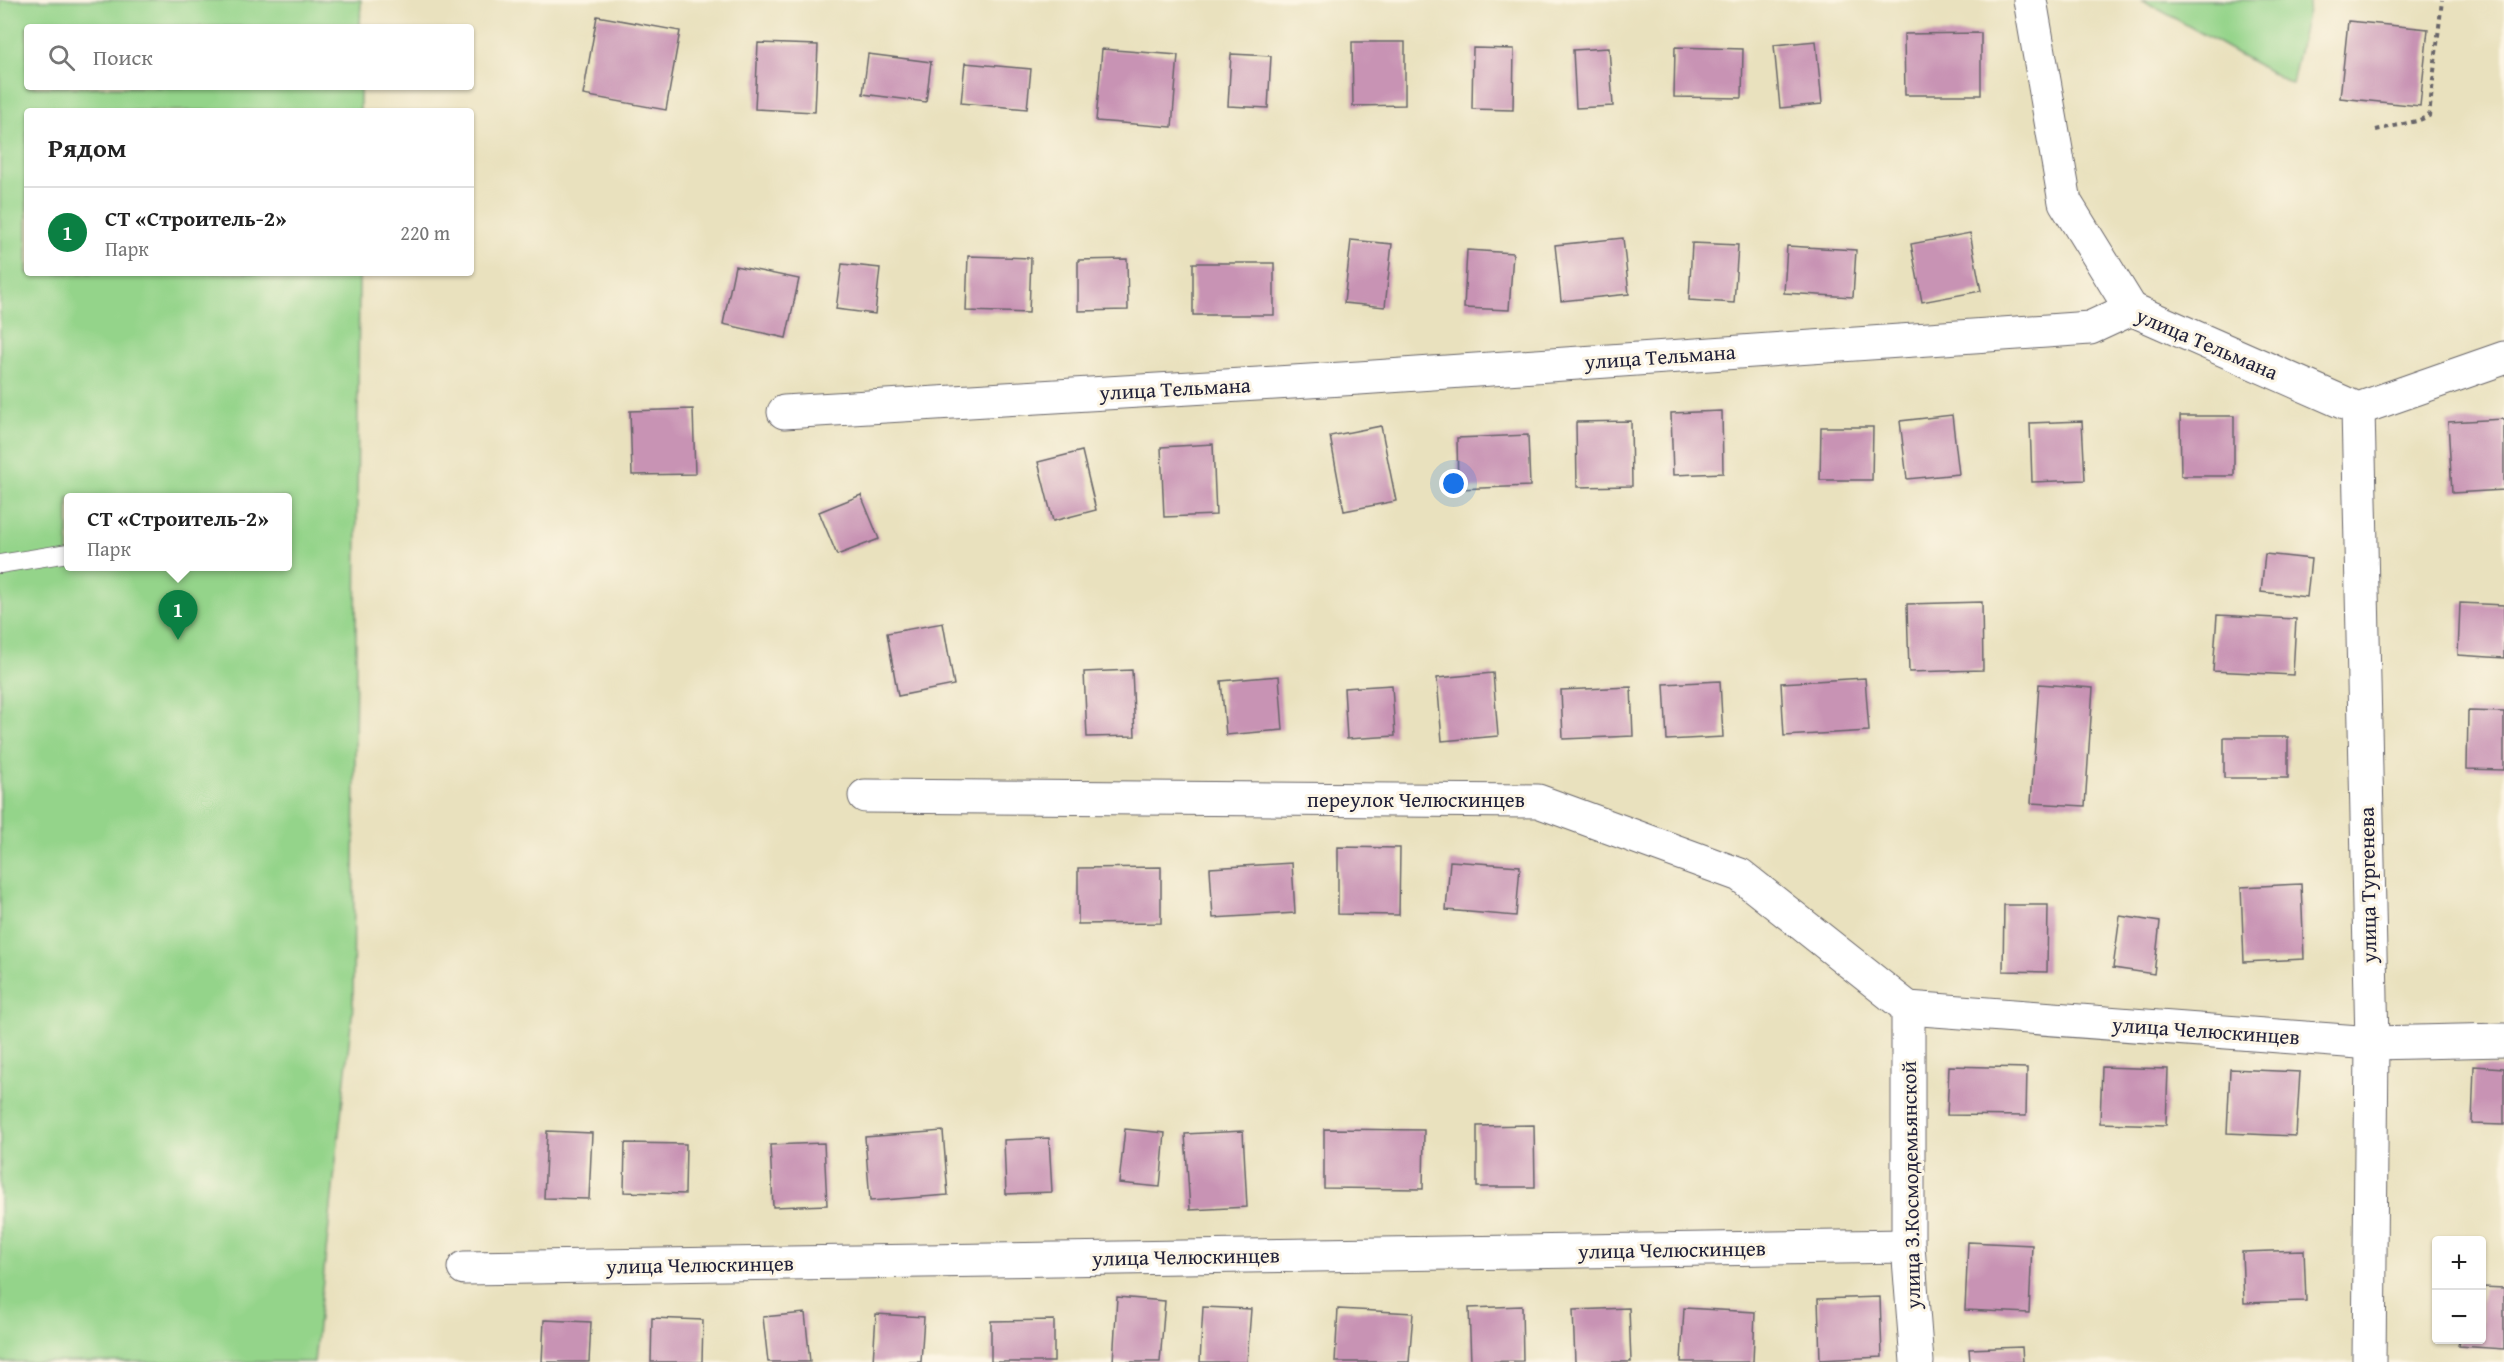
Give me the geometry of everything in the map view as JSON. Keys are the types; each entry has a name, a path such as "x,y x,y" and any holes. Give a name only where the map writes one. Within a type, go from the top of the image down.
{"street":[{"path":"2031,0 2065,202 2131,309"},
{"name":"улица Тельмана","path":"784,412 1371,377 2090,328 2131,309 2358,409"},
{"path":"2358,409 2504,358"},
{"name":"улица Тургенева","path":"2358,409 2372,1043 2369,1362"},
{"name":"переулок Челюскинцев","path":"865,796 1538,801 1740,875 1908,1008"},
{"name":"улица Челюскинцев","path":"1908,1008 2372,1043 2504,1040"},
{"name":"улица З.Космодемьянской","path":"1908,1008 1908,1246 1917,1362"},
{"name":"улица Челюскинцев","path":"464,1268 1908,1246"}],"lane":[{"path":"0,564 64,554"}],"path":[{"path":"2376,130 2429,116 2442,0"}],"green space":[{"path":"0,0 361,0 360,24 24,24 24,90 360,90 360,108 24,108 24,276 359,276 353,1006 314,1362 0,1362"},
{"path":"2142,0 2310,0 2292,84"}],"building":[{"path":"597,16 680,31 666,110 583,95"},
{"path":"2348,21 2428,29 2420,106 2340,98"},
{"path":"1981,33 1981,95 1905,95 1904,34"},
{"path":"1816,41 1822,104 1780,108 1774,45"},
{"path":"1352,42 1405,42 1405,105 1353,106"},
{"path":"758,43 818,45 815,112 755,109"},
{"path":"1675,47 1743,49 1742,98 1674,97"},
{"path":"1473,48 1514,49 1513,110 1472,109"},
{"path":"1609,48 1613,106 1576,108 1573,50"},
{"path":"1102,49 1178,55 1172,127 1096,121"},
{"path":"868,54 931,62 926,102 863,94"},
{"path":"1231,54 1271,56 1268,108 1228,106"},
{"path":"965,63 1031,69 1027,109 961,103"},
{"path":"1970,233 1981,291 1922,302 1911,244"},
{"path":"1623,238 1629,294 1561,301 1555,245"},
{"path":"1351,240 1392,244 1385,307 1344,303"},
{"path":"1692,243 1738,245 1734,303 1689,300"},
{"path":"1787,246 1856,250 1853,297 1784,293"},
{"path":"1467,250 1513,253 1509,310 1464,308"},
{"path":"968,256 1031,258 1029,313 966,311"},
{"path":"1127,259 1128,310 1078,311 1078,260"},
{"path":"1193,263 1274,263 1274,315 1193,315"},
{"path":"842,264 880,268 875,314 836,309"},
{"path":"735,266 799,279 786,338 723,324"},
{"path":"693,409 695,474 632,475 630,411"},
{"path":"1722,411 1723,473 1673,475 1671,413"},
{"path":"1952,415 1959,474 1907,479 1900,421"},
{"path":"2180,416 2234,416 2234,476 2181,476"},
{"path":"2504,419 2504,490 2452,493 2448,422"},
{"path":"1631,421 1632,486 1577,487 1576,422"},
{"path":"2082,421 2085,480 2032,482 2030,423"},
{"path":"1381,426 1396,501 1344,511 1330,436"},
{"path":"1821,427 1873,427 1872,480 1820,480"},
{"path":"1528,435 1530,486 1458,489 1457,438"},
{"path":"1213,444 1216,515 1164,517 1161,447"},
{"path":"1082,451 1096,510 1053,521 1038,462"},
{"path":"861,495 879,539 837,555 819,512"},
{"path":"2265,554 2311,559 2307,597 2261,592"},
{"path":"1982,602 1983,670 1909,672 1907,604"},
{"path":"2460,603 2504,605 2504,658 2458,655"},
{"path":"2217,615 2296,619 2293,675 2213,671"},
{"path":"943,623 954,685 898,696 887,633"},
{"path":"1132,670 1135,736 1087,737 1084,672"},
{"path":"1493,673 1498,736 1442,741 1437,678"},
{"path":"1279,676 1283,730 1226,735 1221,681"},
{"path":"1865,678 1869,731 1784,736 1781,683"},
{"path":"1720,681 1723,737 1667,740 1664,684"},
{"path":"2039,684 2093,688 2085,806 2031,803"},
{"path":"1392,685 1395,736 1347,739 1344,688"},
{"path":"1631,687 1633,736 1563,739 1561,690"},
{"path":"2468,711 2504,712 2504,770 2467,769"},
{"path":"2224,737 2288,737 2288,778 2224,778"},
{"path":"1338,847 1400,848 1399,915 1338,914"},
{"path":"1450,861 1520,866 1516,916 1446,910"},
{"path":"1292,863 1295,913 1213,918 1210,868"},
{"path":"1161,867 1161,923 1078,924 1078,868"},
{"path":"2301,884 2304,959 2244,962 2241,887"},
{"path":"2004,905 2048,905 2047,972 2003,971"},
{"path":"2120,916 2160,922 2154,974 2113,968"},
{"path":"1949,1066 2027,1068 2026,1116 1947,1115"},
{"path":"2474,1066 2504,1068 2504,1125 2472,1124"},
{"path":"2102,1067 2168,1069 2166,1125 2100,1123"},
{"path":"2230,1069 2300,1072 2296,1136 2227,1133"},
{"path":"1534,1125 1535,1187 1477,1187 1477,1126"},
{"path":"1125,1129 1165,1133 1160,1187 1119,1183"},
{"path":"1324,1129 1424,1130 1423,1189 1324,1188"},
{"path":"547,1131 592,1133 589,1199 544,1198"},
{"path":"943,1131 948,1195 870,1201 865,1137"},
{"path":"1243,1131 1247,1207 1190,1210 1185,1134"},
{"path":"1049,1138 1052,1192 1006,1194 1004,1140"},
{"path":"625,1143 686,1144 685,1194 624,1192"},
{"path":"824,1143 827,1205 773,1207 770,1145"},
{"path":"1968,1242 2032,1245 2029,1313 1965,1310"},
{"path":"2304,1250 2306,1301 2244,1303 2242,1252"},
{"path":"2486,1287 2504,1288 2504,1349 2458,1346 2458,1344 2486,1344"},
{"path":"1117,1297 1165,1301 1160,1362 1113,1362"},
{"path":"1880,1297 1882,1357 1820,1360 1818,1299"},
{"path":"1522,1306 1523,1361 1471,1362 1469,1308"},
{"path":"1203,1307 1251,1309 1247,1362 1200,1362"},
{"path":"1629,1308 1631,1362 1575,1362 1573,1310"},
{"path":"1684,1308 1755,1312 1753,1362 1681,1362"},
{"path":"1338,1309 1413,1313 1409,1362 1335,1362"},
{"path":"805,1313 810,1362 768,1362 763,1317"},
{"path":"876,1314 924,1317 921,1362 873,1362"},
{"path":"652,1318 703,1320 702,1362 651,1362"},
{"path":"544,1320 591,1322 589,1362 542,1362"},
{"path":"1054,1320 1054,1362 991,1362 991,1321"},
{"path":"2022,1347 2023,1362 1970,1362 1969,1349"}],"place":[{"name":"СТ «Строитель-2»","path":"178,640"}]}
